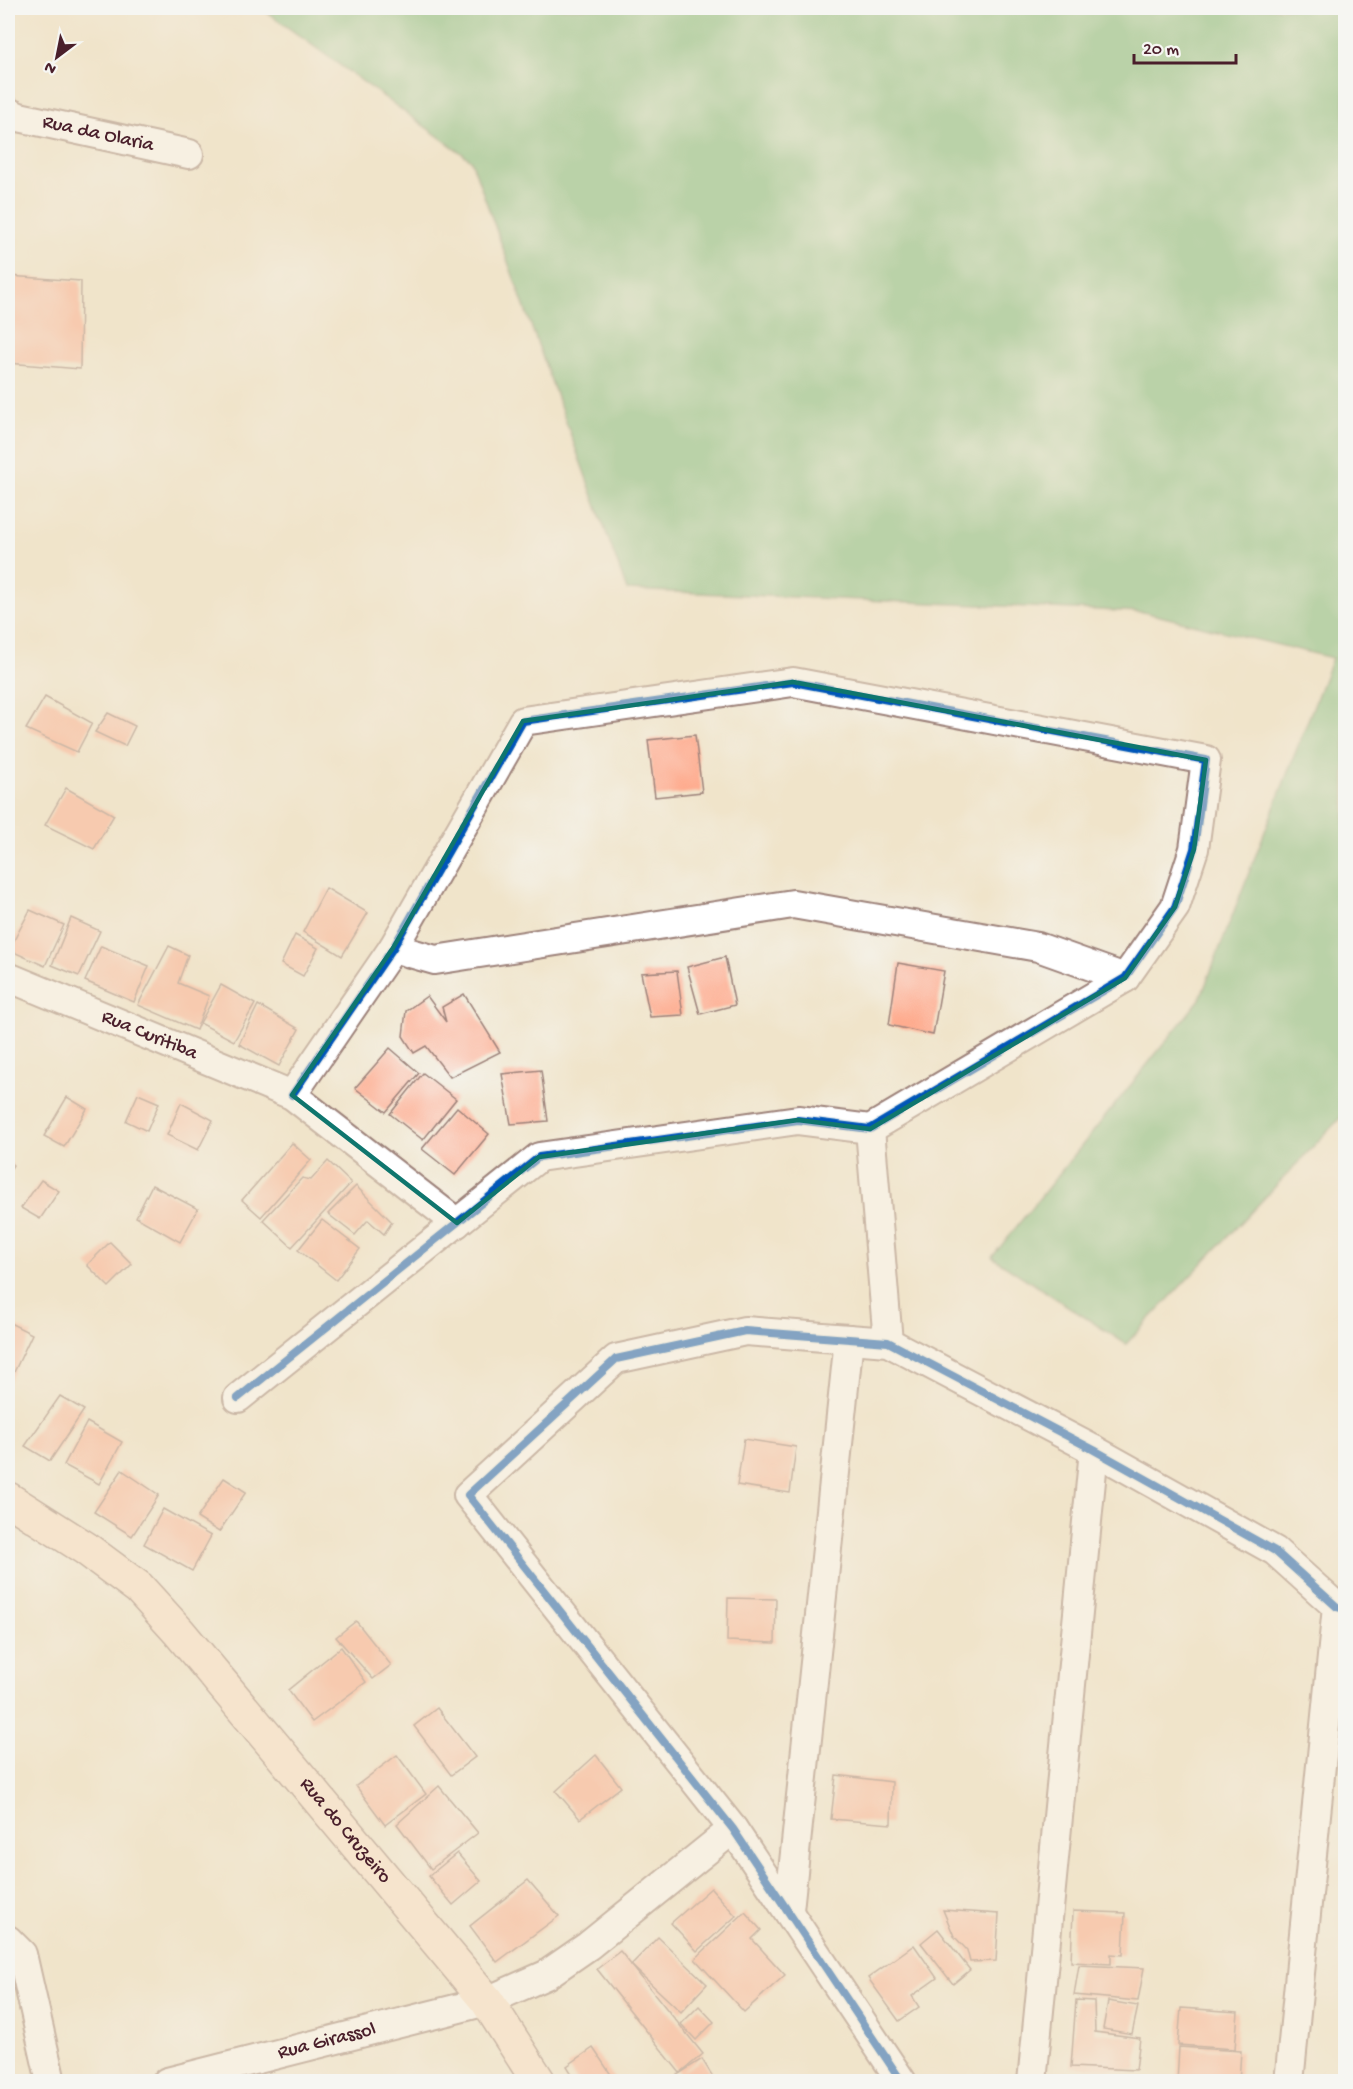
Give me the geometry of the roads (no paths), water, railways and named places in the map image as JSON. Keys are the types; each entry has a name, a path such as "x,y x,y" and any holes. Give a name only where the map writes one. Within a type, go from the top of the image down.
{"street":[{"name":"Rua da Olaria","path":"8,112 19,117 189,154"},
{"path":"238,1398 539,1157 798,1120 870,1129 1125,978 1175,907 1194,849 1206,760 793,682 524,721 393,948 292,1095"},
{"path":"393,948 435,960 792,904 1038,947 1125,978"},
{"name":"Rua Curitiba","path":"8,978 292,1095 458,1223"},
{"path":"870,1129 888,1342"},
{"path":"902,2082 733,1829 468,1495 616,1359 745,1331 888,1342 1094,1450 1275,1551 1341,1608 1289,2082"},
{"path":"789,1910 849,1339"},
{"path":"1032,2082 1094,1450"},
{"name":"Rua do Cruzeiro","path":"8,1499 85,1548 139,1588 179,1632 487,2001 539,2082"},
{"name":"Rua Girassol","path":"168,2082 487,2001 546,1975 588,1946 733,1829"},
{"path":"15,1947 51,2082"}]}
